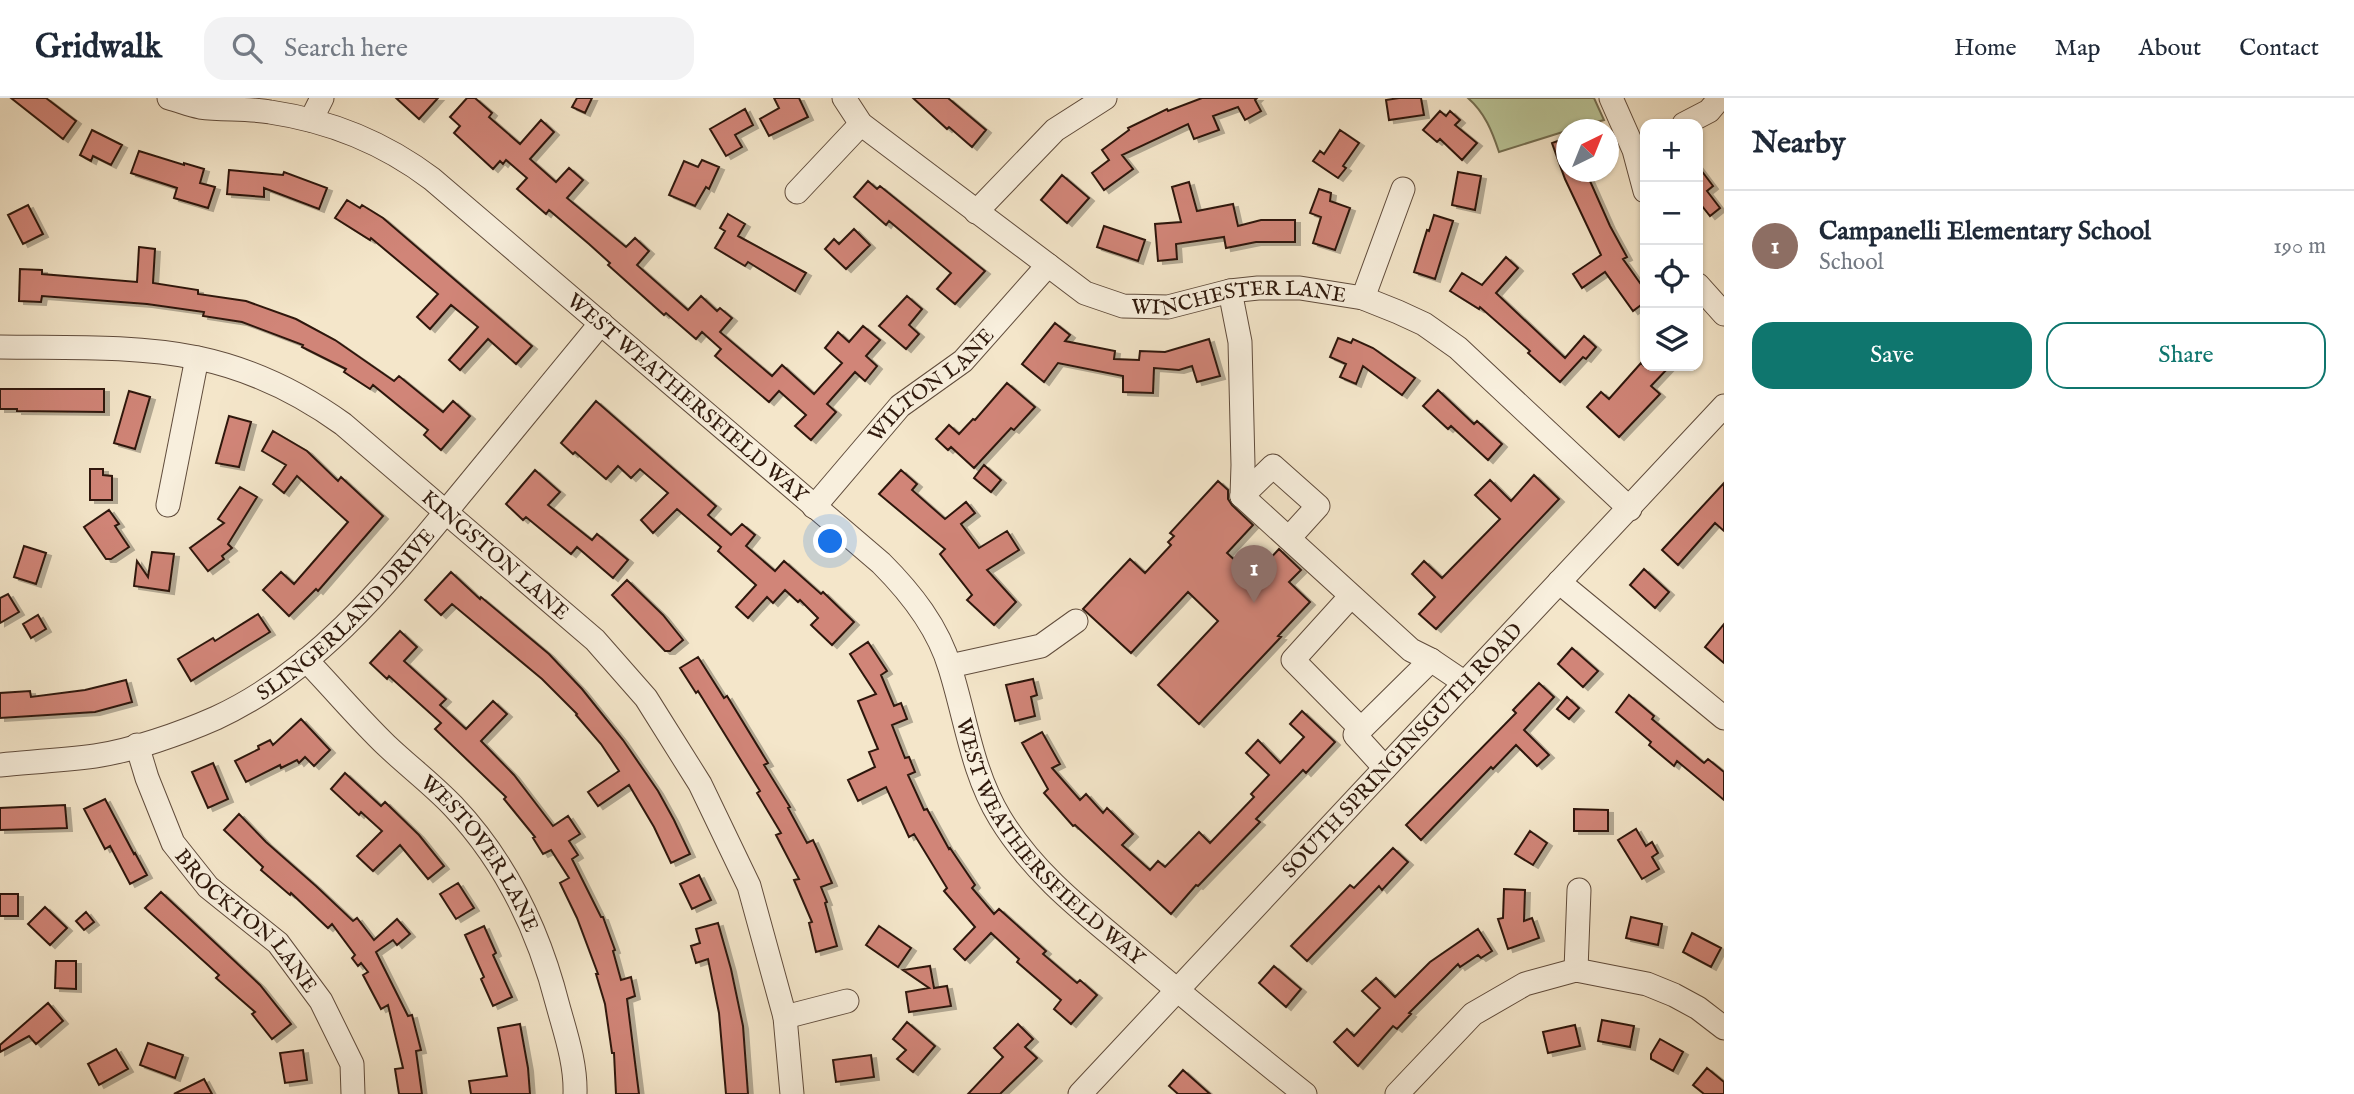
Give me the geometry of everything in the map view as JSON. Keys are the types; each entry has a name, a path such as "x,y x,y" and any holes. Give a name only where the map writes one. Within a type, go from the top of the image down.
{"street":[{"name":"WEST WEATHERSFIELD WAY","path":"169,98 198,107 269,111 311,120 356,134 413,165 881,563 898,579 925,616 950,666 977,769 987,793 1012,836 1033,864 1058,889 1177,991 1305,1094"},
{"path":"311,120 322,98"},
{"name":"WINCHESTER LANE","path":"844,98 861,124 1084,293 1123,306 1168,307 1230,291 1300,288 1363,298 1424,324 1458,348 1630,509"},
{"path":"976,212 1055,130 1105,98"},
{"path":"1611,98 1639,147 1644,182"},
{"path":"1694,119 1709,111 1720,98"},
{"path":"797,192 861,124"},
{"path":"1363,298 1403,190"},
{"name":"WILTON LANE","path":"814,507 900,406 963,361 1048,265"},
{"path":"1230,291 1240,342 1242,496"},
{"path":"1703,291 1724,314"},
{"name":"SLINGERLAND DRIVE","path":"0,765 97,756 216,718 250,699 306,660 363,608 446,512 601,323"},
{"name":"KINGSTON LANE","path":"0,346 128,350 197,358 247,373 321,409 343,424 595,640 646,698 700,784 749,886 785,1017 792,1094"},
{"path":"168,505 197,358"},
{"name":"SOUTH SPRINGINSGUTH ROAD","path":"1080,1094 1724,406"},
{"path":"1242,496 1273,466 1318,506 1289,538"},
{"path":"1242,496 1411,650 1465,683"},
{"path":"1559,582 1724,718"},
{"path":"1351,596 1293,660 1362,729"},
{"path":"950,666 1041,646 1076,621"},
{"name":"WESTOVER LANE","path":"306,660 386,745 453,806 508,879 533,926 552,982 576,1073 575,1094"},
{"path":"1385,768 1355,735 1431,660"},
{"name":"BROCKTON LANE","path":"137,745 173,843 208,887 278,943 321,1001 352,1064 353,1094"},
{"path":"1576,970 1579,890"},
{"path":"1397,1094 1473,1014 1525,984 1576,970 1656,988 1698,1008 1724,1028"},
{"path":"785,1017 847,1002"}],"green space":[{"path":"1468,98 1594,98 1604,119 1556,119 1556,134 1499,152 1479,110"}],"building":[{"path":"11,98 46,98 76,121 63,139"},
{"path":"396,98 438,98 419,119"},
{"path":"467,98 475,98 492,113 489,117 520,144 541,120 554,132 530,159 556,182 569,168 583,180 567,198 626,247 635,238 649,251 637,265 688,310 701,296 717,311 720,308 732,318 720,332 772,376 782,365 814,394 842,363 825,348 838,332 849,342 863,326 880,340 866,356 877,366 865,381 855,372 827,404 836,412 811,440 795,426 806,415 779,391 769,402 715,356 721,349 702,332 696,339 666,313 664,315 608,265 610,263 589,244 549,210 546,214 517,189 527,178 506,160 503,164 500,161 493,169 454,133 460,126 450,117"},
{"path":"577,98 592,98 585,113 572,107"},
{"path":"774,98 799,98 808,117 769,136 760,119 779,108"},
{"path":"913,98 948,98 986,130 972,147 949,127 947,129"},
{"path":"1202,98 1257,98 1255,100 1261,111 1245,120 1238,107 1213,116 1219,130 1194,139 1188,124 1122,155 1133,169 1104,190 1092,173 1109,160 1102,150 1129,130 1128,128 1167,109 1168,111"},
{"path":"1421,98 1424,115 1389,120 1386,100"},
{"path":"745,109 753,125 735,135 742,147 726,156 710,129"},
{"path":"1440,111 1446,116 1450,111 1460,120 1455,125 1477,143 1462,160 1440,139 1437,142 1423,130"},
{"path":"92,130 122,145 111,165 93,156 91,161 80,155"},
{"path":"1340,130 1359,143 1338,178 1313,161 1320,151 1324,154"},
{"path":"139,151 204,169 200,183 215,187 208,208 174,198 177,188 131,173"},
{"path":"702,160 719,167 709,189 706,187 695,206 669,195 684,161 698,167"},
{"path":"229,170 283,175 284,172 327,188 319,209 264,188 264,197 227,194"},
{"path":"1458,172 1481,176 1475,210 1452,205"},
{"path":"1703,173 1713,186 1707,191 1720,208 1710,216 1703,207"},
{"path":"1062,175 1089,198 1067,223 1041,200"},
{"path":"868,181 877,189 880,186 985,271 955,304 937,289 951,273 889,221 886,225 854,197"},
{"path":"1189,182 1197,211 1233,204 1238,226 1261,220 1295,220 1295,242 1256,242 1226,248 1224,237 1176,244 1177,259 1158,261 1155,224 1181,222 1172,187"},
{"path":"1566,182 1590,182 1627,257 1623,259 1640,283 1640,306 1633,311 1605,272 1582,288 1573,274 1601,255"},
{"path":"1319,189 1331,193 1330,201 1350,208 1335,250 1313,243 1321,217 1310,213"},
{"path":"347,200 360,208 362,205 383,218 532,346 516,364 488,339 460,370 449,360 478,327 451,305 430,329 417,317 438,294 371,238 370,240 335,218"},
{"path":"28,205 43,234 23,244 8,215"},
{"path":"728,214 745,224 738,236 806,273 795,291 748,262 745,266 715,248 725,231 720,228"},
{"path":"1434,215 1453,221 1435,279 1414,272"},
{"path":"1104,226 1145,240 1138,261 1097,247"},
{"path":"854,229 870,245 846,269 825,249 834,239 839,244"},
{"path":"139,247 155,249 153,283 198,290 198,294 246,301 296,319 335,340 394,381 399,376 443,412 453,401 470,416 441,450 424,435 428,430 373,385 370,389 344,372 346,369 302,347 303,345 242,322 203,316 204,312 147,304 42,296 41,302 19,301 20,269 42,270 42,274 137,282"},
{"path":"1506,257 1518,268 1496,293 1565,358 1584,336 1596,347 1560,382 1480,307 1479,309 1450,291 1462,273 1482,285"},
{"path":"907,296 922,309 909,325 919,334 906,349 879,326"},
{"path":"1055,323 1070,335 1065,341 1115,351 1114,359 1139,360 1140,351 1165,352 1209,339 1220,376 1197,382 1192,366 1179,370 1154,368 1153,393 1123,392 1123,376 1058,363 1044,382 1022,364"},
{"path":"1338,338 1351,343 1353,339 1373,348 1415,378 1402,395 1363,366 1356,384 1340,377 1346,364 1330,357"},
{"path":"1640,364 1640,371 1665,371 1651,386 1660,394 1619,437 1587,407 1601,392 1609,399"},
{"path":"1007,383 1035,407 1014,430 1011,428 974,468 951,447 948,450 936,439 949,425 959,434"},
{"path":"0,389 104,389 104,412 0,409"},
{"path":"1438,390 1474,424 1477,421 1502,444 1488,460 1451,426 1448,429 1423,406"},
{"path":"129,391 150,397 135,449 114,443"},
{"path":"596,401 716,506 708,515 731,535 742,524 755,535 746,546 775,571 784,561 821,594 823,592 854,622 832,645 811,625 818,618 785,590 773,603 767,597 748,618 736,607 756,585 718,551 721,547 677,509 653,533 641,520 668,493 640,469 631,478 618,466 606,479 561,443"},
{"path":"229,416 251,422 239,467 216,463"},
{"path":"273,431 307,451 338,481 341,477 383,516 318,591 316,589 289,616 263,590 281,572 294,584 348,522 297,476 284,493 273,484 286,465 262,451"},
{"path":"984,465 1001,480 991,492 974,478"},
{"path":"90,469 103,469 103,475 112,476 112,500 90,500"},
{"path":"535,470 560,492 548,505 592,540 597,534 628,560 613,578 577,547 571,554 526,517 523,520 506,504"},
{"path":"901,470 917,484 912,490 945,519 966,502 975,513 961,524 979,548 1007,531 1019,550 987,570 1016,602 994,625 967,600 972,595 940,554 945,549 879,494"},
{"path":"1534,475 1559,499 1436,629 1419,614 1435,597 1412,574 1424,561 1442,578 1500,519 1475,495 1490,480 1511,501"},
{"path":"1218,481 1228,490 1228,499 1232,505 1253,525 1227,553 1253,577 1279,549 1301,570 1289,582 1310,602 1278,636 1281,637 1199,724 1158,685 1218,621 1188,592 1131,653 1083,609 1130,559 1145,573 1171,545 1168,542 1174,536 1170,533"},
{"path":"1724,483 1724,531 1715,523 1678,565 1662,550"},
{"path":"240,487 257,497 228,544 232,548 222,556 224,559 208,571 190,548 224,523 218,519"},
{"path":"109,510 119,524 115,526 129,547 111,559 106,559 84,527"},
{"path":"24,546 46,553 36,584 14,577"},
{"path":"152,552 174,554 169,591 134,586 137,561 148,577"},
{"path":"1644,569 1669,592 1655,608 1630,585"},
{"path":"451,572 549,654 582,689 623,740 658,791 690,854 671,863 629,785 598,806 588,792 619,771 577,714 542,679 452,604 441,615 425,600"},
{"path":"627,580 663,615 683,640 670,651 665,651 612,595"},
{"path":"8,594 19,612 0,623 0,598"},
{"path":"258,614 270,632 191,681 178,659 213,638 215,641"},
{"path":"38,615 46,629 31,638 23,624"},
{"path":"1724,624 1724,663 1705,647"},
{"path":"400,631 417,647 404,661 446,699 440,705 466,729 493,701 507,714 481,741 514,775 553,826 568,816 580,834 569,841 578,855 572,859 603,917 615,950 613,951 621,980 631,977 635,996 627,999 639,1094 616,1094 614,1053 598,974 577,918 560,883 569,878 551,850 543,854 533,838 535,837 504,799 506,797 435,729 441,723 389,676 387,679 370,663"},
{"path":"868,642 887,671 881,675 894,706 901,703 907,719 892,725 905,758 909,757 915,772 908,775 924,810 927,809 949,849 975,885 972,888 994,914 999,909 1046,951 1043,954 1077,983 1080,980 1097,995 1071,1024 1054,1009 1061,1000 1017,962 1019,959 991,933 965,960 954,949 975,927 944,891 947,888 914,834 909,837 886,787 858,801 848,780 875,767 869,752 878,749 858,701 876,694 850,654"},
{"path":"1572,648 1598,671 1583,687 1558,664"},
{"path":"698,657 724,698 727,696 768,763 764,765 790,807 788,808 807,843 813,840 832,883 821,887 837,946 816,952 809,923 812,922 794,880 799,879 776,835 781,833 757,793 760,791 698,691 696,693 680,668"},
{"path":"1033,679 1037,695 1031,697 1035,716 1015,721 1006,685"},
{"path":"126,680 132,702 95,712 0,718 0,693 30,691 31,697 85,690"},
{"path":"1539,683 1554,697 1524,730 1549,755 1537,766 1516,745 1493,769 1491,767 1421,840 1406,825 1516,713 1513,710"},
{"path":"1629,695 1654,716 1652,719 1704,763 1708,759 1724,772 1724,800 1677,761 1674,766 1616,712"},
{"path":"1567,697 1579,708 1569,719 1557,709"},
{"path":"1302,711 1335,742 1306,773 1303,770 1256,819 1260,822 1198,886 1196,885 1171,914 1073,826 1044,793 1048,789 1022,743 1042,732 1060,764 1052,768 1080,800 1086,794 1103,813 1107,808 1133,834 1122,845 1150,870 1158,861 1165,867 1199,832 1210,843 1254,797 1251,794 1269,775 1246,753 1258,740 1280,763 1304,737 1290,724"},
{"path":"301,719 330,750 314,766 305,757 299,763 297,760 281,768 280,765 246,782 235,761 270,740 273,745"},
{"path":"213,763 228,799 208,808 192,772"},
{"path":"345,773 381,806 385,802 419,835 444,866 428,879 400,845 373,871 357,856 382,831 361,812 359,815 331,789"},
{"path":"105,799 147,875 130,884 110,846 105,849 84,809"},
{"path":"65,805 67,828 0,830 0,808"},
{"path":"1574,809 1608,810 1608,831 1574,831"},
{"path":"239,814 353,921 357,918 374,940 397,919 410,934 397,945 393,940 376,952 408,1016 412,1015 421,1050 416,1051 422,1094 399,1094 395,1069 403,1068 388,1005 381,1009 363,975 368,972 361,963 358,966 352,958 355,955 332,924 328,928 291,893 290,895 261,870 263,867 224,830"},
{"path":"1636,829 1646,846 1652,842 1658,853 1652,857 1659,869 1642,879 1618,840"},
{"path":"1530,831 1547,843 1533,865 1515,854"},
{"path":"1393,848 1408,862 1382,890 1379,886 1307,961 1291,946 1350,885 1354,888"},
{"path":"699,875 711,900 692,909 680,884"},
{"path":"458,883 474,908 456,919 440,894"},
{"path":"1504,889 1525,890 1524,921 1532,918 1539,938 1508,949 1498,919 1503,918"},
{"path":"161,892 260,985 291,1024 272,1039 252,1014 255,1012 216,978 219,975 145,908"},
{"path":"0,894 18,894 18,916 0,916"},
{"path":"45,907 67,928 50,945 28,924"},
{"path":"86,912 94,922 84,930 76,921"},
{"path":"1631,917 1662,924 1658,945 1626,938"},
{"path":"718,923 743,1026 748,1094 726,1094 719,1013 708,959 696,963 691,946 700,943 696,929"},
{"path":"484,926 496,953 493,955 512,997 493,1006 481,979 484,977 465,935"},
{"path":"879,926 911,948 898,967 866,945"},
{"path":"1478,929 1492,951 1481,958 1478,955 1460,967 1458,964 1409,1013 1411,1014 1397,1029 1393,1026 1358,1066 1334,1042 1347,1029 1354,1036 1380,1008 1362,991 1376,978 1395,997 1430,962"},
{"path":"1692,933 1721,948 1711,967 1683,952"},
{"path":"56,961 76,961 76,989 55,988"},
{"path":"930,966 934,988 947,986 951,1006 909,1012 906,992 929,988 903,970"},
{"path":"1274,966 1301,989 1286,1007 1259,983"},
{"path":"48,1003 63,1021 36,1044 29,1036 0,1052 0,1045"},
{"path":"1602,1020 1634,1026 1630,1047 1598,1041"},
{"path":"907,1022 935,1046 913,1072 897,1059 906,1050 893,1039"},
{"path":"520,1024 530,1094 471,1094 469,1081 507,1076 498,1028"},
{"path":"1018,1024 1033,1039 1025,1047 1037,1058 1000,1094 968,1094 1003,1057 994,1048"},
{"path":"1575,1025 1580,1046 1548,1053 1543,1032"},
{"path":"1660,1039 1683,1052 1673,1071 1651,1059"},
{"path":"148,1043 183,1055 175,1078 140,1065"},
{"path":"116,1049 128,1069 99,1085 88,1064"},
{"path":"303,1050 307,1080 285,1083 280,1053"},
{"path":"871,1055 874,1077 836,1082 833,1060"},
{"path":"1707,1068 1724,1082 1724,1094 1704,1094 1693,1085"},
{"path":"1183,1070 1210,1094 1178,1094 1169,1086"},
{"path":"204,1079 212,1094 174,1094"}],"place":[{"name":"Campanelli Elementary School","path":"1254,603"}]}
